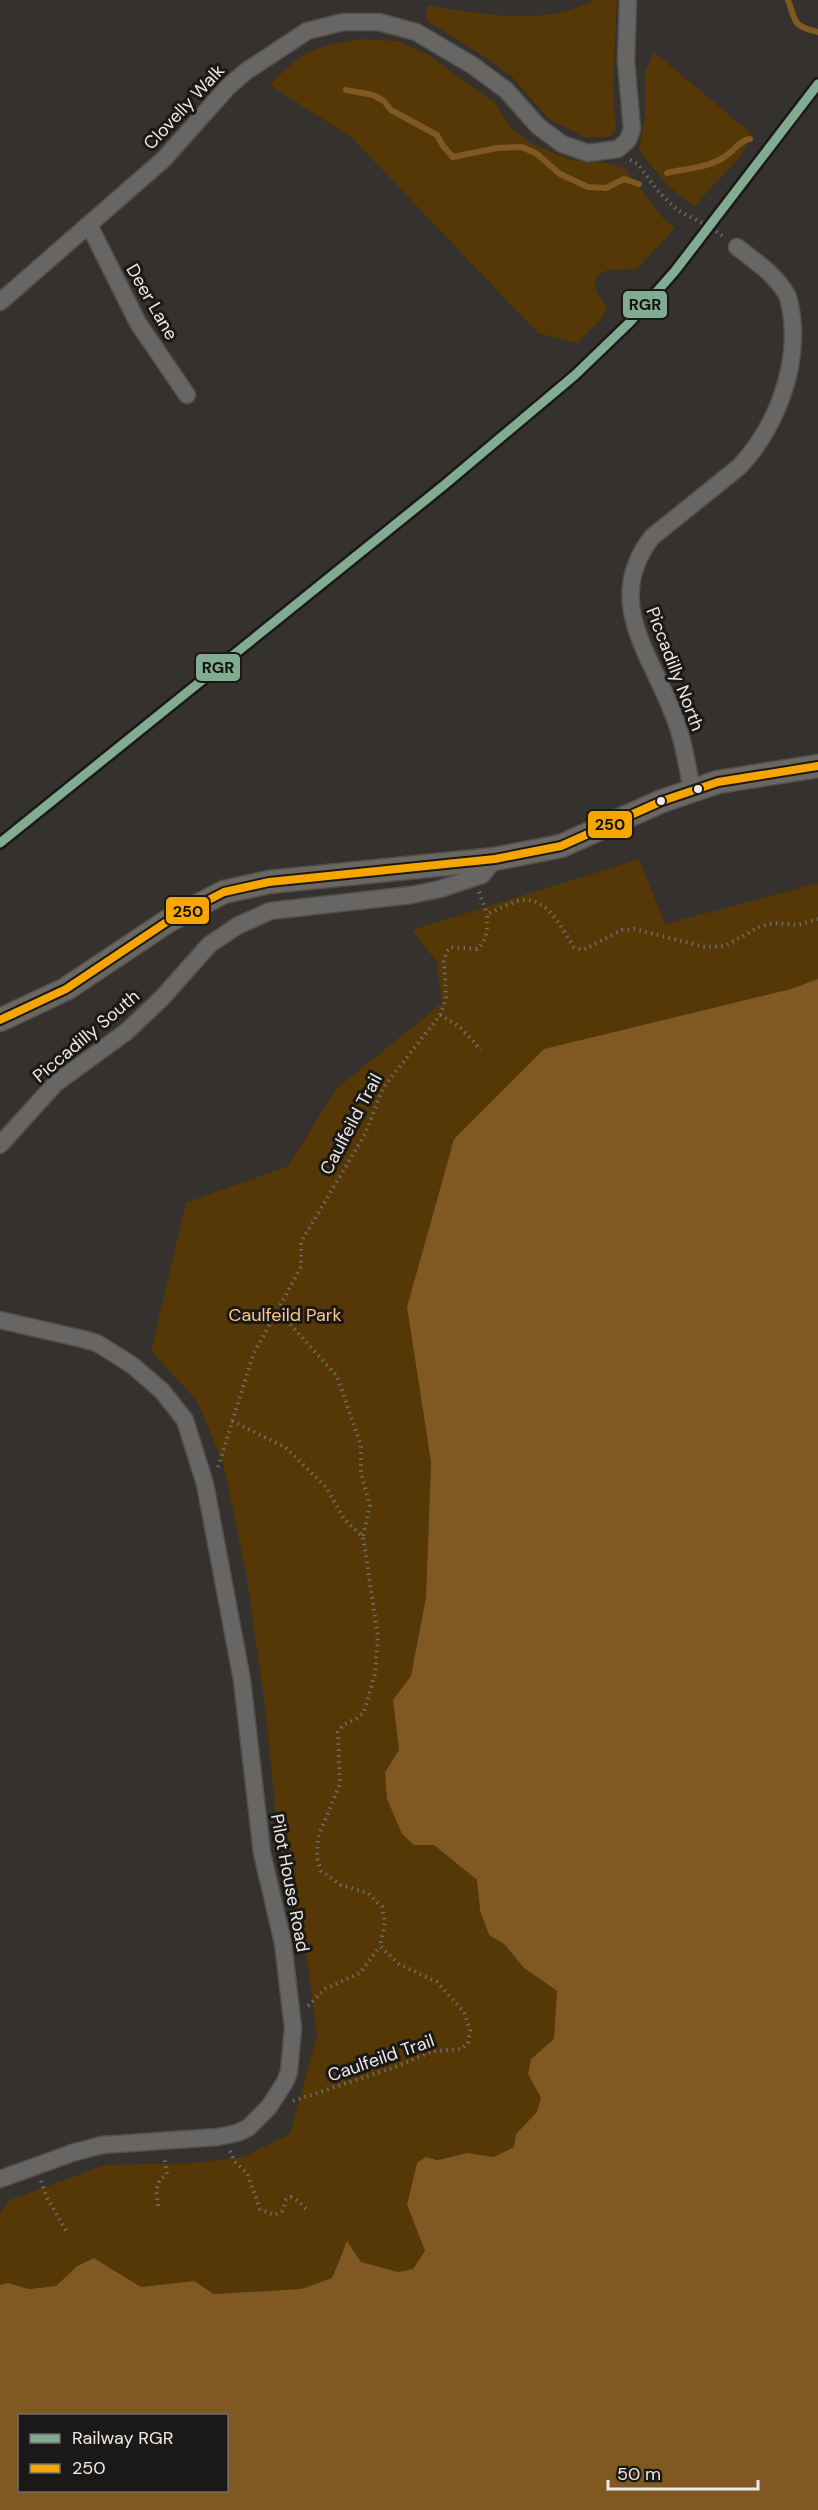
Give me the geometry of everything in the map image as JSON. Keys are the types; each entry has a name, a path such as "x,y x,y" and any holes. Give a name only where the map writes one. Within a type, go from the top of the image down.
{"main road":[{"path":"0,1020 66,989 168,921 224,892 269,882 495,860 561,846 662,801 718,782 818,766"}],"street":[{"path":"610,150 624,144 632,129 626,61 628,0"},
{"name":"Clovelly Walk","path":"0,302 164,159 228,87 245,72 307,31 343,21 379,22 416,32 472,65 506,90 538,126 562,144 588,153 610,150"},
{"name":"Deer Lane","path":"89,225 138,323 187,395"},
{"name":"Piccadilly North","path":"692,791 678,727 633,622 629,603 635,568 642,550 652,537 752,453 777,409 787,379 794,335 788,297 767,272 737,247"},
{"name":"Piccadilly South","path":"0,1145 56,1083 126,1032 162,998 209,945 230,931 270,911 411,895 461,883 482,875 495,860"},
{"name":"Pilot House Road","path":"0,1320 97,1343 132,1365 162,1390 185,1420 195,1446 214,1522 242,1680 262,1853 283,1943 291,2013 292,2061 285,2082 269,2107 248,2128 237,2133 218,2137 158,2139 102,2145 0,2179"}],"path":[{"path":"610,150 638,164 657,190 677,210 710,227"},
{"path":"481,1050 460,1027 440,1015 446,999 444,961 451,947 477,949 484,943 487,932 487,914 523,900 535,902 554,915 574,947 583,950 622,930 634,929 705,947 725,946 761,926 773,923 798,925 818,919"},
{"name":"Caulfeild Trail","path":"219,1477 218,1468 253,1355 301,1267 301,1242 364,1134 383,1088 426,1030 440,1015"},
{"path":"278,1311 337,1376 361,1446 361,1473 370,1505 363,1537 378,1637 375,1674 364,1712 343,1725 338,1732 340,1784 318,1837 317,1858 321,1871 341,1885 368,1893 382,1907 385,1923 380,1946 360,1972 325,1989 305,2010 291,2013"},
{"path":"232,1421 285,1447 326,1487 344,1519 363,1537"},
{"name":"Caulfeild Trail","path":"269,2107 310,2097 433,2051 461,2049 468,2043 470,2030 464,2012 437,1982 399,1964 380,1946"},
{"path":"218,2137 228,2146 234,2161 247,2173 260,2209 274,2215 282,2211 286,2200 291,2197 298,2200 306,2209"},
{"path":"158,2139 167,2174 159,2180 156,2189 158,2205"},
{"path":"35,2166 46,2198 67,2232"}],"green space":[{"path":"593,0 617,0 613,88 616,130 608,137 584,137 548,118 512,77 426,20 427,5 467,12 534,16 575,8"},
{"path":"358,39 398,41 427,54 494,102 511,128 532,144 572,160 607,163 625,169 662,217 675,228 637,269 608,270 596,276 595,288 607,309 600,321 576,343 538,333 352,138 270,85 300,57 319,48"},
{"path":"654,52 752,134 739,158 694,206 668,186 639,150 645,116 645,72"},
{"name":"Caulfeild Park","path":"639,859 665,924 818,883 818,979 791,989 545,1049 454,1139 407,1307 431,1462 426,1597 411,1676 393,1700 399,1750 385,1772 387,1799 402,1834 414,1845 434,1845 477,1880 480,1910 489,1935 504,1943 524,1968 557,1991 554,2039 531,2059 528,2074 541,2098 537,2112 516,2134 514,2147 494,2157 467,2153 417,2163 407,2205 425,2251 413,2269 398,2272 361,2262 353,2248 342,2250 332,2278 301,2289 214,2294 194,2281 141,2287 94,2258 77,2266 56,2286 29,2289 8,2283 0,2285 0,2213 10,2200 105,2165 193,2163 243,2157 290,2134 317,2036 309,1970 277,1828 265,1705 246,1572 223,1463 197,1401 151,1351 186,1203 288,1166 336,1089 442,1003 437,962 412,930"}],"shaded area":[{"path":"818,979 818,2510 0,2510 0,2285 8,2283 29,2289 56,2286 77,2266 94,2258 141,2287 194,2281 214,2294 301,2289 332,2278 347,2241 361,2262 398,2272 413,2269 425,2251 407,2205 417,2163 426,2157 437,2160 467,2153 494,2157 514,2147 516,2134 537,2112 541,2098 528,2074 531,2059 554,2039 557,1991 524,1968 504,1944 489,1935 480,1910 477,1880 434,1845 414,1845 402,1834 387,1799 385,1772 399,1750 393,1700 411,1676 426,1597 431,1462 407,1307 454,1139 544,1049 791,989"}],"waterway":[{"path":"788,0 796,22 803,28 818,32"},
{"path":"346,90 373,95 384,101 391,110 437,135 453,157 497,148 522,147 537,154 560,174 588,187 606,188 624,179 639,184"},
{"path":"667,173 713,163 727,155 743,141 750,139"}],"rail line":[{"name":"RGR","path":"0,843 443,486 575,375 630,322 675,271 818,84"}],"transit line":[{"name":"250","path":"0,1020 66,989 168,921 224,892 269,882 495,859 561,846 662,801 718,782 818,766"}]}
